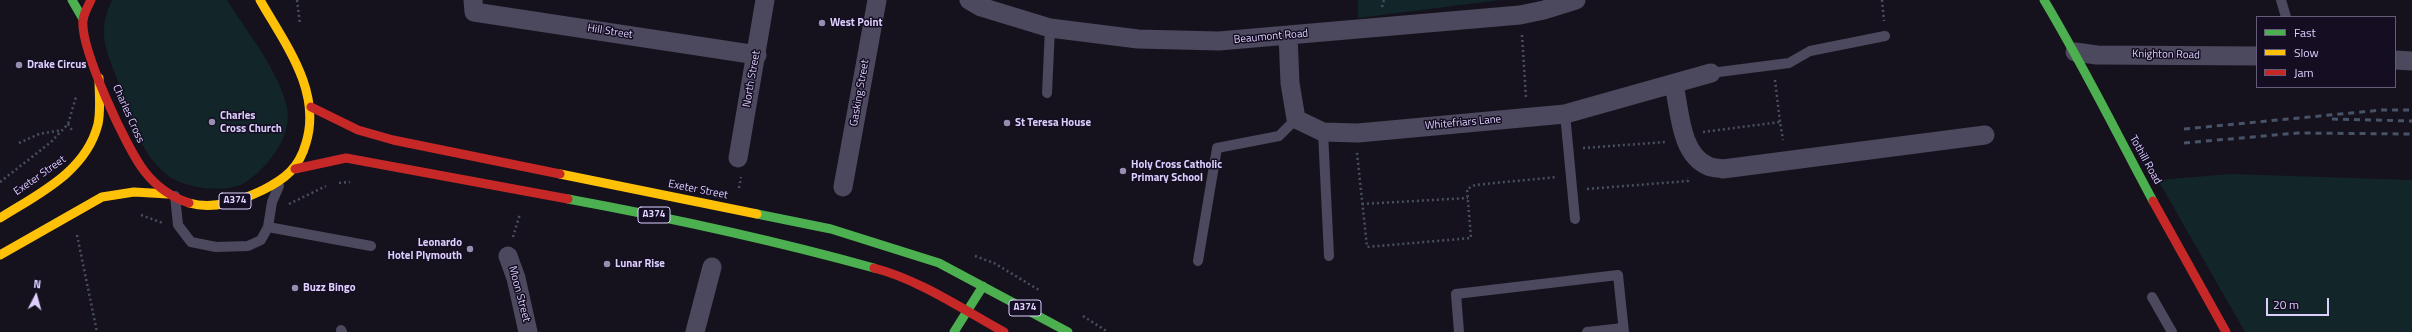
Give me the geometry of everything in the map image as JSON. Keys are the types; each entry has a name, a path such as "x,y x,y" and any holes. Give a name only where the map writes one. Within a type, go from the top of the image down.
{"main road":[{"name":"A374","path":"72,0 83,19"},
{"path":"83,19 91,0"},
{"name":"Charles Cross","path":"83,19 88,46 125,143 146,174 172,195 209,206 227,204 250,196 281,181 295,169 309,136 311,107 301,74 260,0"},
{"name":"Tothill Road","path":"2044,0 2075,52 2226,332"},
{"name":"Exeter Street","path":"0,218 63,176 77,165 86,153 94,137 98,123 99,78"},
{"name":"Exeter Street","path":"311,107 358,130 393,140 831,229 933,261 1068,332"},
{"name":"A374","path":"295,169 346,158 682,220 796,246 890,272 969,311 1004,332"},
{"path":"0,255 102,197 126,192 172,195"},
{"path":"954,332 969,311 983,286"}],"street":[{"name":"Hill Street","path":"473,0 474,12 757,55"},
{"name":"North Street","path":"738,158 757,55 764,0"},
{"name":"Gasking Street","path":"843,187 877,0"},
{"name":"Beaumont Road","path":"969,0 981,7 1050,28 1138,39 1218,41 1520,15 1544,10 1576,0"},
{"path":"1288,36 1290,84 1296,119"},
{"name":"Knighton Road","path":"2075,52 2097,54 2256,56"},
{"path":"2396,60 2412,61"},
{"name":"Whitefriars Lane","path":"1296,119 1323,132 1355,133 1565,114 1711,74"},
{"path":"1674,85 1688,143 1708,166 1723,169 1985,135"},
{"name":"Moon Street","path":"508,256 516,278 528,332"},
{"path":"695,332 706,289 714,267"}],"lane":[{"path":"2281,0 2286,16"},
{"path":"1047,93 1050,28"},
{"path":"1711,74 1789,63 1810,51 1886,36"},
{"path":"1565,114 1575,219"},
{"path":"1198,262 1217,148 1279,136 1296,119"},
{"path":"1323,132 1329,256"},
{"path":"172,195 178,225 191,242 216,248 248,246 262,240 268,227 272,202 281,181"},
{"path":"268,227 371,246"},
{"path":"1459,332 1456,294 1618,274 1623,330 1587,332"},
{"path":"2152,297 2172,332"}],"path":[{"path":"1882,0 1886,36"},
{"path":"1520,15 1525,85"},
{"path":"0,182 51,142 68,124 73,112 78,90"},
{"path":"1777,97 1786,160"},
{"path":"1568,149 1688,143 1780,122"},
{"path":"19,143 39,134 62,130"},
{"path":"1355,133 1367,247 1470,238 1467,189 1475,185 1571,176"},
{"path":"1573,190 1688,181 1688,143"},
{"path":"1362,204 1468,198"},
{"path":"508,256 518,214 524,214"},
{"path":"77,232 97,332"}],"green space":[{"path":"112,0 227,0 270,66 283,94 287,108 288,119 282,140 269,160 253,177 244,183 226,188 215,189 193,186 173,179 157,165 149,155 136,132 107,52 104,33 107,12"},
{"path":"1358,0 1500,0 1358,18"},
{"path":"2231,174 2412,180 2412,332 2245,332 2158,180"}],"railway":[{"path":"2184,129 2382,110 2412,110"},
{"path":"2332,119 2412,121"},
{"path":"2184,143 2298,133 2412,134"}],"traffic: fast":[{"path":"72,0 83,19"},
{"path":"2044,0 2086,74 2153,201"},
{"path":"568,199 722,230 874,268"},
{"path":"757,214 831,229 939,263 1068,332"},
{"path":"954,332 983,286"}],"traffic: slow":[{"path":"189,203 198,205 217,205 236,201 254,194 278,182 290,172 303,152 310,124 309,105 305,87 290,51 260,0"},
{"path":"0,218 59,180 72,169 83,156 92,141 98,124 100,107 99,78"},
{"path":"560,174 757,214"},
{"path":"0,255 102,197 134,192 168,194"}],"traffic: jam":[{"path":"91,0 83,20 84,34 96,74 116,121 137,160 149,177 170,194 189,203"},
{"path":"311,107 358,130 393,140 560,174"},
{"path":"295,169 346,158 568,199"},
{"path":"2153,201 2226,332"},
{"path":"874,268 891,273 924,287 1004,332"}],"place":[{"name":"West Point","path":"822,23"},
{"name":"Drake Circus","path":"19,65"},
{"name":"Charles Cross Church","path":"212,122"},
{"name":"St Teresa House","path":"1007,123"},
{"name":"Holy Cross Catholic Primary School","path":"1123,171"},
{"name":"Leonardo Hotel Plymouth","path":"470,249"},
{"name":"Lunar Rise","path":"607,264"},
{"name":"Buzz Bingo","path":"295,288"}]}
